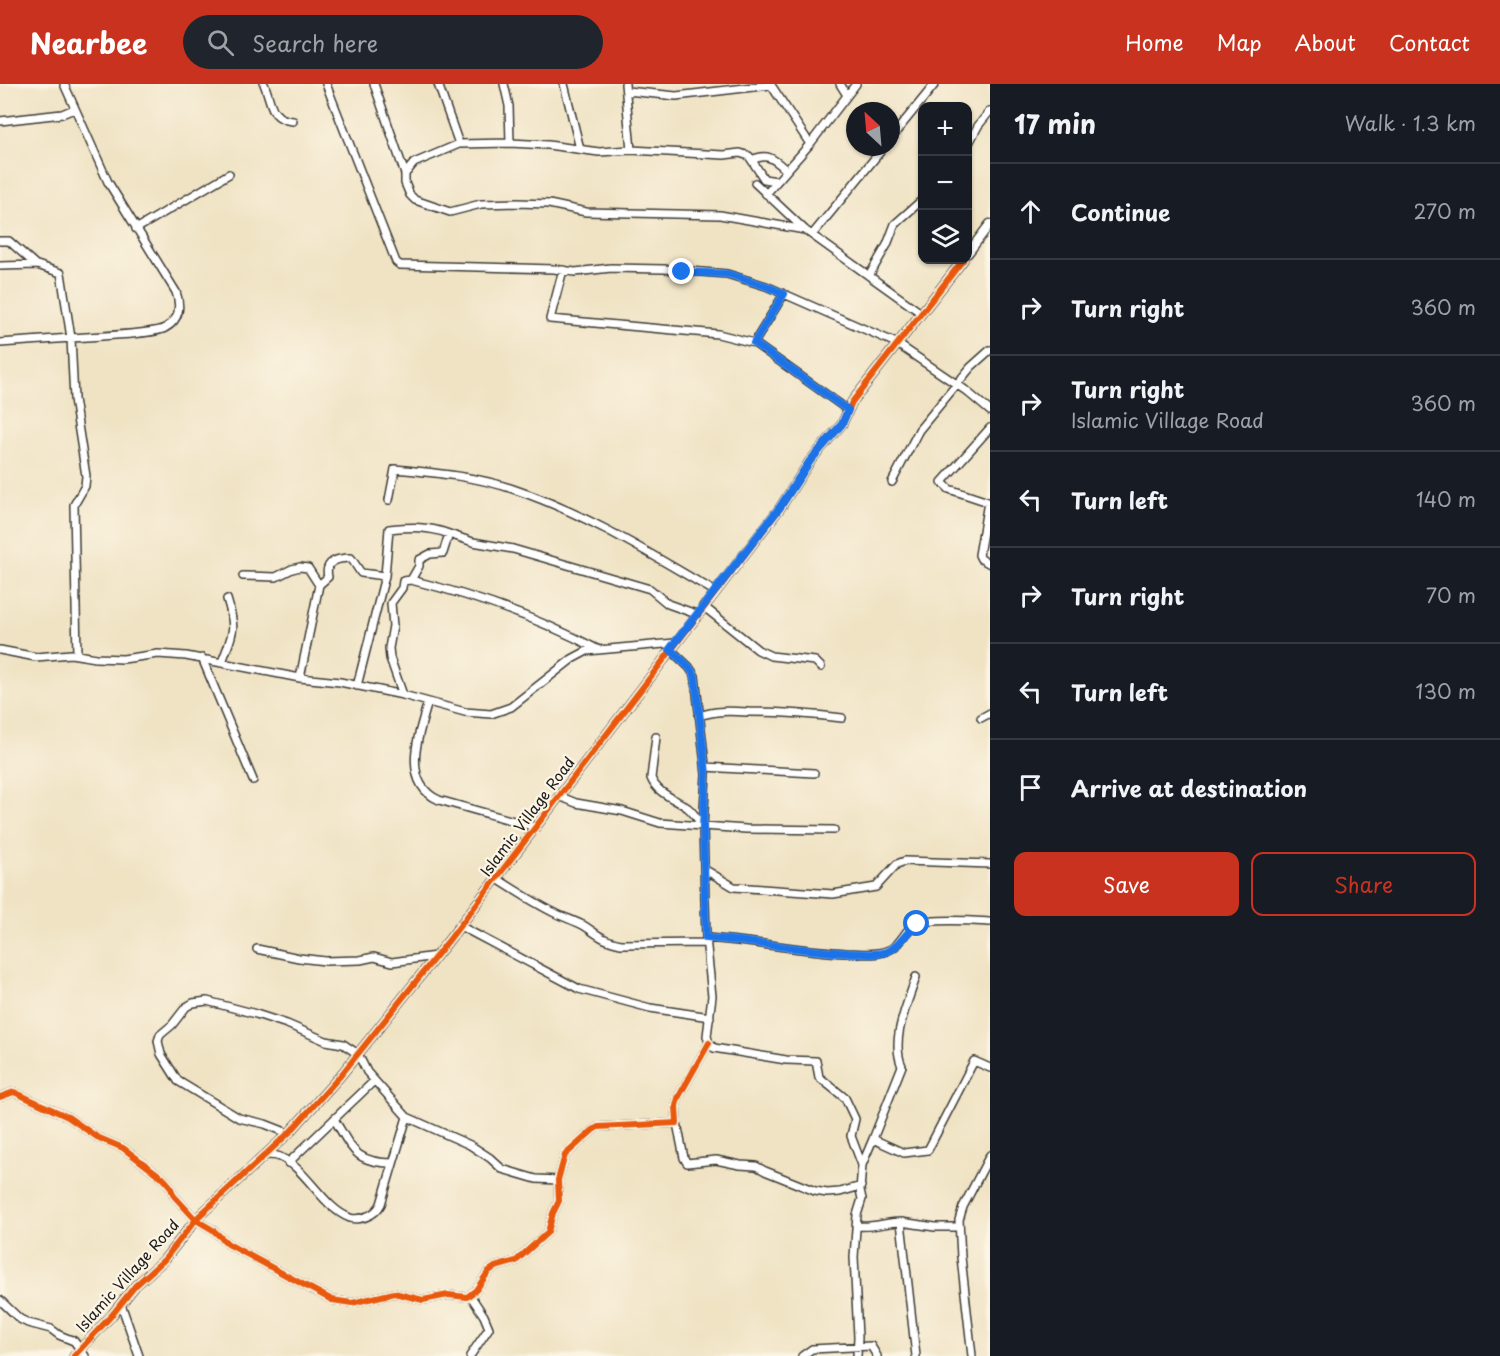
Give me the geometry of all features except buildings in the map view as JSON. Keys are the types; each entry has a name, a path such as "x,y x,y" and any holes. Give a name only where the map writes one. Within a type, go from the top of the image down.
{"street":[{"path":"0,342 160,330 173,322 180,307 176,292 108,182 64,84"},
{"path":"264,84 273,112 283,120 293,121"},
{"path":"326,84 396,262 400,265 574,272 619,267 728,274 766,286 896,343 965,390 990,411"},
{"path":"374,84 410,195 415,200 450,212 481,204 549,204 586,212 720,215 805,230"},
{"path":"438,84 459,144"},
{"path":"504,84 509,106 510,143"},
{"path":"564,84 580,149"},
{"path":"840,84 847,95"},
{"path":"766,194 810,144 856,84"},
{"path":"900,127 935,84"},
{"path":"630,150 626,87 676,96 771,85 810,144"},
{"path":"0,121 62,114 74,109"},
{"path":"972,137 990,111"},
{"path":"405,174 414,163 459,144 510,143 599,152 630,150 723,155 740,153 749,156 764,179 777,181"},
{"path":"752,160 768,156 786,170"},
{"path":"812,235 877,156"},
{"path":"136,229 229,174"},
{"path":"755,183 805,230 921,314"},
{"path":"868,276 887,245 895,224 918,204"},
{"path":"972,249 990,224"},
{"path":"0,241 9,241 37,265"},
{"name":"Islamic Village Road","path":"80,1354 135,1287 164,1260 196,1220 288,1133 358,1054 460,926 696,614 780,507 810,461 842,424 852,402 960,264"},
{"path":"0,266 37,265 61,273 71,338 74,399 86,476 85,486 74,505 77,655"},
{"path":"563,270 550,319 718,334 754,343 848,410"},
{"path":"754,343 784,294"},
{"path":"892,482 919,430 971,367 990,350"},
{"path":"990,428 942,482 956,492 989,502 979,555 981,559 990,564"},
{"path":"389,500 395,469 465,477 512,488 578,514 714,591"},
{"path":"357,686 385,576 389,528 427,527 473,542 513,549 650,589 668,604 696,614"},
{"path":"411,580 419,566 419,560 430,554 443,552 449,534"},
{"path":"300,678 319,585 328,577 326,571 328,564 334,560 351,558 362,573 385,576"},
{"path":"243,576 276,577 292,568 300,567 308,568 319,585"},
{"path":"403,695 390,658 389,648 393,627 391,603 402,588 403,581 411,580 511,609 597,649"},
{"path":"222,662 234,629 234,621 227,599"},
{"path":"703,606 758,650 771,656 815,661 821,667"},
{"path":"0,650 36,657 58,654 123,659 158,654 202,658 300,678 403,695 465,712 491,714 502,711 538,688 572,659 587,651 672,646 695,676 705,767 703,827 706,940 712,996 707,1036 709,1043 714,1048 786,1060 816,1062 819,1077 844,1098 855,1119 851,1136 862,1165"},
{"path":"202,658 253,780"},
{"path":"428,702 415,760 417,777 425,791 439,800 535,827"},
{"path":"699,716 714,711 772,711 842,718"},
{"path":"981,718 990,712"},
{"path":"656,737 651,778 653,783 671,799 688,808 703,827"},
{"path":"705,767 814,773"},
{"path":"559,796 576,803 631,813 660,823 703,827 834,830"},
{"path":"704,869 734,887 833,894 876,887 897,864 905,861 990,864"},
{"path":"496,878 557,914 584,926 594,934 621,944 734,939 824,952 878,954 898,945 917,924 990,922"},
{"path":"460,926 579,990 650,1008 710,1017"},
{"path":"257,949 325,961 360,960 374,957 392,962 436,956"},
{"path":"857,1356 854,1257 857,1215 862,1199 862,1165 902,1066 898,1058 901,1025 916,977"},
{"path":"288,1133 265,1124 239,1118 178,1081 161,1054 158,1041 160,1035 186,1007 193,1003 207,1001 287,1024 326,1041 343,1044 358,1054 367,1072 407,1117 470,1145 502,1169 536,1179 558,1180"},
{"path":"709,1043 678,1098 676,1106 677,1123 687,1163 716,1160 756,1166 815,1191 827,1193 861,1186"},
{"path":"873,1139 904,1153 928,1150 974,1061 990,1068"},
{"path":"288,1163 374,1080"},
{"path":"0,1097 14,1092 68,1117 97,1137 123,1148 164,1179 170,1186 174,1197 196,1220 213,1230 228,1244 332,1300 352,1303 394,1293 423,1300 448,1295 467,1297 476,1290 495,1267 516,1262 548,1232 559,1201 558,1180 566,1155 574,1146 598,1127 677,1123"},
{"path":"266,1155 279,1157 288,1163 338,1209 350,1218 359,1219 378,1211 407,1117"},
{"path":"334,1119 353,1151 379,1163 393,1163"},
{"path":"972,1356 959,1227 963,1207 990,1155"},
{"path":"857,1226 868,1227 902,1222 935,1227 959,1227"},
{"path":"902,1222 916,1356"},
{"path":"470,1295 481,1310 489,1328 470,1356"},
{"path":"0,1300 20,1319 51,1329 58,1335 74,1341 80,1354"},
{"path":"121,1304 139,1356"},
{"path":"802,1356 812,1349 871,1346 877,1356"}],"cycle path":[{"path":"74,1356 135,1286 164,1260 198,1217 291,1131 341,1075 449,940 780,508 810,461 842,424 852,402 960,264"},
{"path":"0,1097 14,1092 68,1117 97,1137 123,1148 164,1179 174,1196 196,1220 213,1230 228,1244 332,1300 352,1303 394,1293 423,1300 448,1295 467,1297 476,1290 489,1271 516,1261 548,1232 559,1201 558,1180 565,1155 593,1130 598,1127 677,1123 678,1098 709,1043"}],"route":[{"path":"682,272 728,274 784,294 754,343 848,410 842,424 810,461 780,507 670,649 695,676 706,774 703,827 706,938 734,939 824,952 878,954 898,945 917,924"}]}
